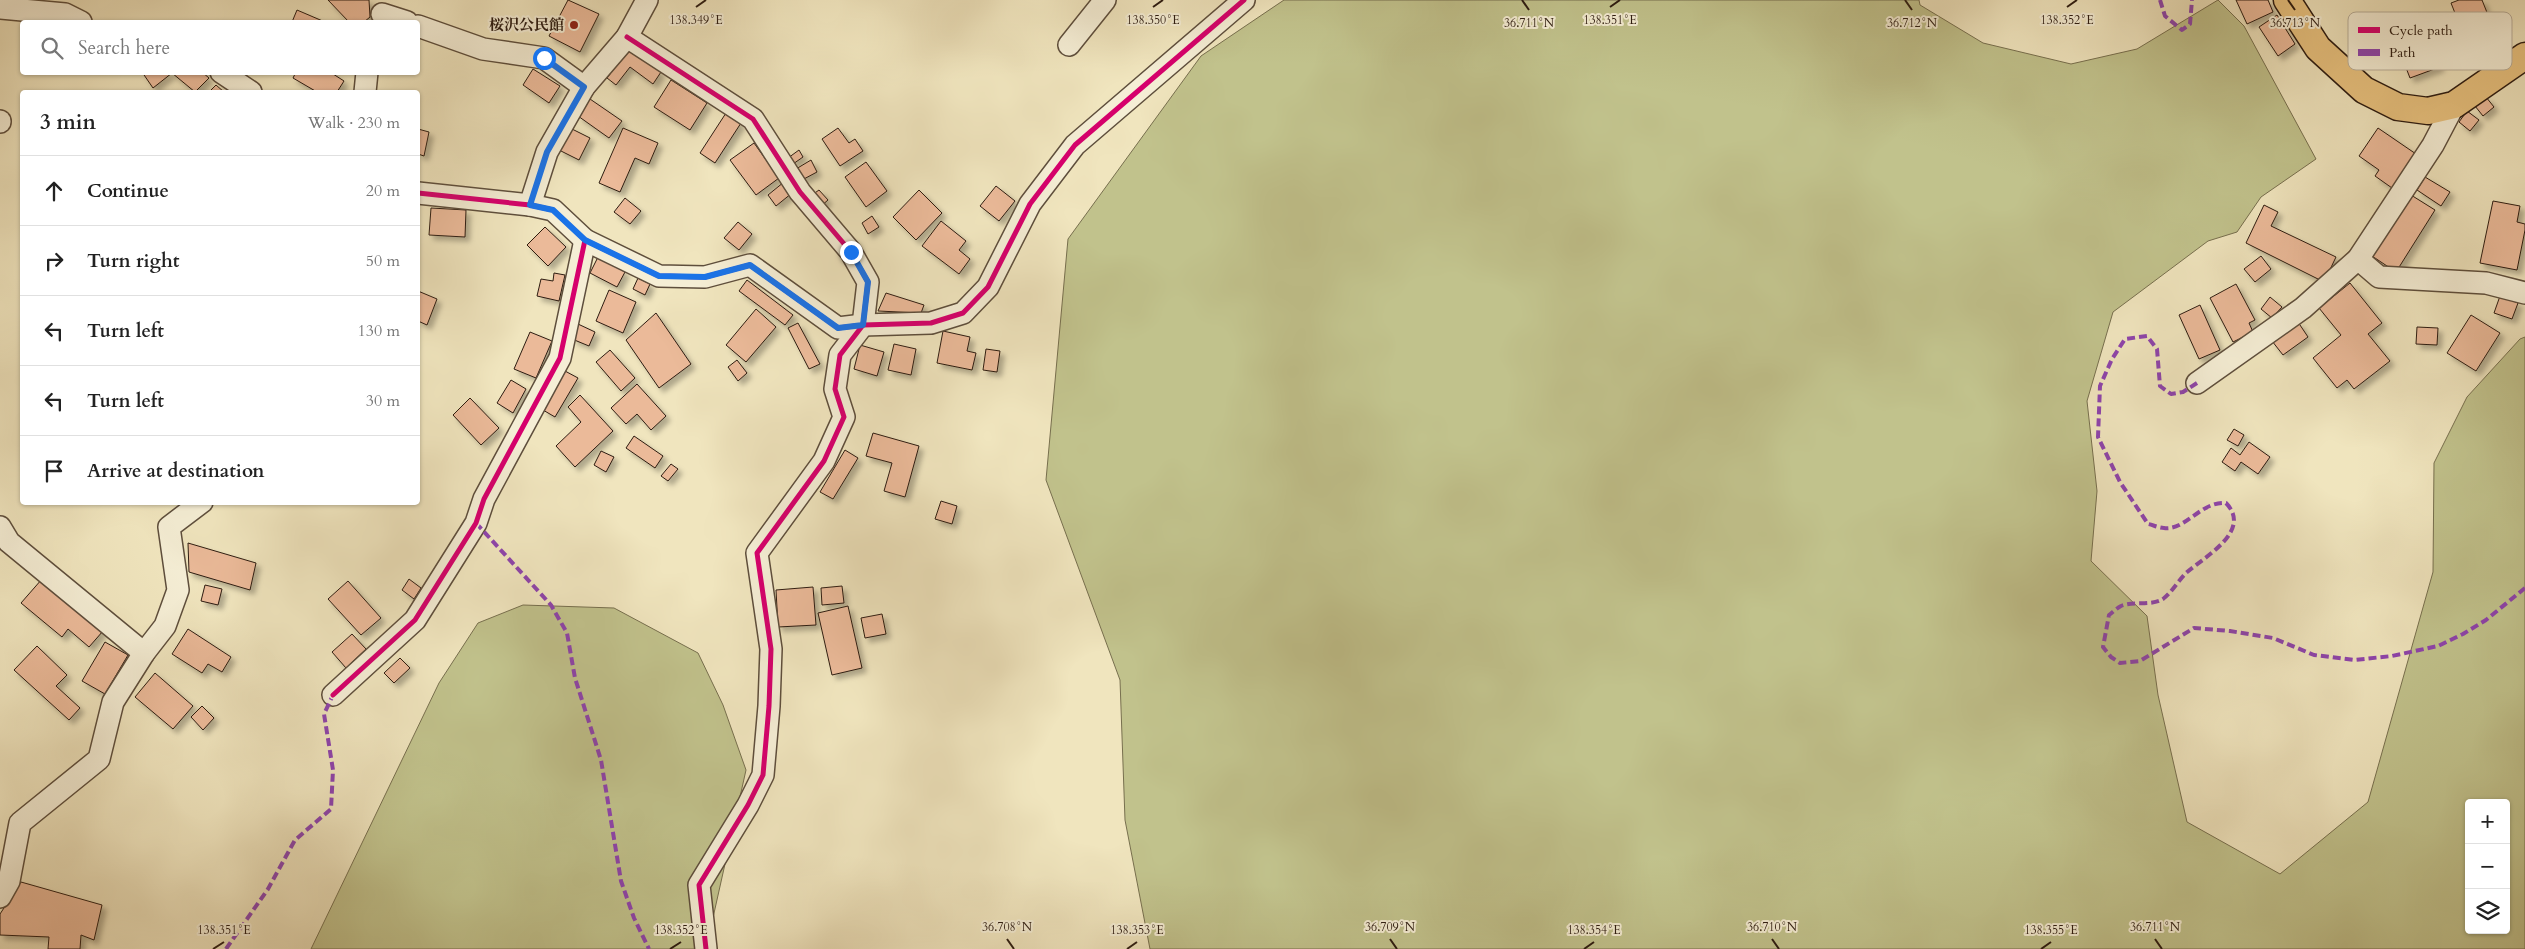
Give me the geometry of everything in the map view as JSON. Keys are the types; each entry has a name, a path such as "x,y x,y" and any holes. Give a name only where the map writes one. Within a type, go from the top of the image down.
{"main road":[{"path":"2286,0 2318,48 2364,90 2398,108 2428,111 2454,105 2505,70"},
{"path":"2512,65 2525,56"}],"street":[{"path":"530,205 547,152 584,87 627,37 647,0"},
{"path":"1069,45 1105,0"},
{"path":"420,193 530,205 553,210 585,240 659,276 705,277 750,265 838,328 863,325 931,324 963,313 988,287 1030,204 1075,145 1244,0"},
{"path":"0,8 65,14 77,20"},
{"path":"382,12 402,20"},
{"path":"420,27 482,49 544,58 584,87"},
{"path":"627,37 753,119 800,192 851,252 868,282 863,325 840,355 834,389 844,417 824,461 757,553 770,649 769,706 763,775 748,805 699,885 706,949"},
{"path":"226,75 248,90"},
{"path":"365,90 367,75"},
{"path":"2197,383 2302,308 2358,259 2433,145 2454,105"},
{"path":"333,695 415,620 476,523 484,498 560,358 585,240"},
{"path":"2358,259 2379,277 2486,283 2525,294"},
{"path":"0,897 8,880 20,823 98,758 113,702 144,653 165,626 178,590 169,527 198,505"},
{"path":"0,527 9,542 144,653"}],"green space":[{"path":"1284,0 1919,0 1920,5 1983,43 2071,64 2137,49 2218,0 2244,26 2316,159 2261,197 2237,232 2208,241 2113,312 2087,401 2097,491 2091,561 2147,616 2158,695 2187,822 2280,874 2368,802 2433,572 2434,463 2467,397 2520,339 2525,337 2525,949 1150,949 1125,820 1120,680 1046,480 1068,239 1201,56"},
{"path":"523,605 614,608 698,653 723,705 746,770 706,949 311,949 439,683 478,623"}],"building":[{"path":"328,0 369,0 370,17 366,20 347,20"},
{"name":"桜沢公民館","path":"568,0 599,14 580,52 549,36"},
{"path":"2236,0 2268,0 2273,12 2247,24"},
{"path":"2459,0 2482,0 2487,12 2455,12 2451,3"},
{"path":"297,10 320,20 293,20"},
{"path":"2277,15 2295,44 2278,56 2259,27"},
{"path":"629,49 661,72 653,84 630,67 616,85 607,78"},
{"path":"533,69 560,86 549,103 523,85"},
{"path":"2407,70 2432,70 2410,78"},
{"path":"144,75 169,75 153,88"},
{"path":"174,75 206,75 209,78 197,90 193,90"},
{"path":"294,75 335,75 344,81 338,90 314,90 293,78"},
{"path":"671,80 707,103 690,130 654,107"},
{"path":"216,85 222,90 211,90"},
{"path":"2486,97 2494,107 2483,116 2475,106"},
{"path":"590,99 622,121 609,138 578,116"},
{"path":"2467,111 2479,120 2470,131 2459,122"},
{"path":"726,113 741,123 715,163 700,153"},
{"path":"570,128 590,138 579,160 559,150"},
{"path":"623,128 658,143 649,164 635,158 620,192 599,183"},
{"path":"838,128 849,143 855,139 863,151 840,166 822,139"},
{"path":"2378,128 2416,154 2392,188 2375,176 2379,170 2359,156"},
{"path":"420,130 429,132 424,156 420,155"},
{"path":"754,143 779,178 756,195 730,160"},
{"path":"799,150 803,157 793,164 788,158"},
{"path":"811,160 817,172 802,180 796,169"},
{"path":"866,162 887,191 866,207 845,177"},
{"path":"2425,177 2450,192 2441,206 2417,190"},
{"path":"784,182 792,193 776,206 768,195"},
{"path":"996,186 1015,201 999,221 980,206"},
{"path":"819,190 828,200 821,206 812,195"},
{"path":"919,190 942,213 916,240 893,217"},
{"path":"2411,195 2435,210 2396,272 2372,256"},
{"path":"625,198 641,211 630,224 614,212"},
{"path":"2493,201 2520,206 2517,222 2525,224 2525,230 2517,270 2480,263"},
{"path":"2264,205 2278,212 2271,226 2336,257 2324,282 2246,243"},
{"path":"431,208 466,210 465,237 429,235"},
{"path":"872,216 879,227 868,234 862,223"},
{"path":"941,221 966,241 959,250 970,259 959,274 922,246"},
{"path":"738,222 752,234 739,250 724,238"},
{"path":"545,227 566,247 548,266 527,245"},
{"path":"2261,256 2271,269 2255,282 2244,269"},
{"path":"598,257 625,272 617,287 590,273"},
{"path":"554,273 565,275 559,301 537,296 541,279 553,281"},
{"path":"638,278 650,284 645,295 633,289"},
{"path":"747,280 793,315 785,325 739,291"},
{"path":"2350,283 2382,323 2368,334 2390,361 2354,389 2347,380 2337,388 2313,358 2341,335 2319,308"},
{"path":"2236,284 2255,320 2249,323 2253,332 2233,342 2210,298"},
{"path":"609,290 636,302 623,333 596,321"},
{"path":"420,292 437,299 427,325 420,322"},
{"path":"886,293 924,305 921,313 878,311"},
{"path":"2500,296 2518,303 2512,319 2494,313"},
{"path":"2270,297 2282,307 2272,318 2261,309"},
{"path":"2200,305 2220,350 2199,359 2179,315"},
{"path":"756,309 776,327 746,362 726,345"},
{"path":"656,313 691,364 659,388 626,340"},
{"path":"2471,315 2500,333 2476,371 2447,353"},
{"path":"2298,322 2308,337 2283,355 2272,341"},
{"path":"798,323 820,364 809,369 788,328"},
{"path":"578,324 595,332 589,346 572,339"},
{"path":"2417,327 2438,328 2437,345 2416,344"},
{"path":"943,331 970,337 967,351 976,353 972,370 937,363"},
{"path":"530,332 552,341 536,378 514,369"},
{"path":"894,344 916,349 911,375 888,370"},
{"path":"860,345 884,352 877,376 854,369"},
{"path":"986,349 1000,351 997,372 983,370"},
{"path":"610,350 635,378 621,391 596,362"},
{"path":"737,360 747,373 738,381 728,367"},
{"path":"565,371 578,378 555,417 543,410"},
{"path":"511,380 526,389 513,413 497,403"},
{"path":"637,384 666,416 651,430 637,414 626,424 611,408"},
{"path":"580,395 613,431 575,467 556,446 581,422 568,407"},
{"path":"470,398 499,428 481,445 453,415"},
{"path":"2234,429 2244,435 2238,446 2227,440"},
{"path":"873,433 919,446 905,497 884,491 892,463 866,456"},
{"path":"634,436 663,456 655,468 626,448"},
{"path":"2249,442 2270,457 2258,474 2241,462 2235,471 2222,462 2231,448 2240,455"},
{"path":"845,450 858,458 833,499 820,492"},
{"path":"601,451 614,457 606,472 594,465"},
{"path":"671,464 678,469 668,481 661,476"},
{"path":"941,501 957,506 952,524 935,519"},
{"path":"188,543 256,563 250,590 189,572"},
{"path":"42,579 103,631 89,647 68,629 62,637 21,603"},
{"path":"409,579 421,588 414,599 402,590"},
{"path":"348,581 381,618 361,635 328,599"},
{"path":"205,585 222,589 218,605 201,601"},
{"path":"842,586 844,603 822,605 821,588"},
{"path":"813,587 816,625 778,627 776,590"},
{"path":"848,606 862,668 832,675 818,613"},
{"path":"882,614 886,634 865,638 861,618"},
{"path":"188,629 231,657 222,672 208,664 202,673 172,654"},
{"path":"352,634 366,649 346,668 332,652"},
{"path":"105,642 128,655 105,694 82,681"},
{"path":"37,646 67,675 56,686 80,708 69,720 14,670"},
{"path":"400,658 410,668 394,683 384,673"},
{"path":"155,673 193,706 173,729 135,697"},
{"path":"202,706 214,718 203,730 191,717"},
{"path":"21,882 102,905 94,940 81,935 80,949 48,949 49,937 0,935 0,914"}],"marked path":[{"path":"2160,0 2165,16 2182,30 2190,24 2192,0"},
{"path":"2197,383 2183,392 2171,394 2160,386 2157,349 2147,336 2125,339 2112,359 2100,386 2098,437 2120,482 2148,524 2162,528 2172,528 2209,506 2226,503 2233,513 2234,524 2223,543 2186,573 2163,599 2126,605 2109,615 2103,647 2111,657 2120,663 2140,661 2194,628 2230,631 2273,638 2314,655 2354,660 2392,656 2438,646 2463,634 2486,620 2525,588"},
{"path":"476,523 551,605 567,633 575,678 601,760 621,881 634,918 649,949"},
{"path":"226,949 268,889 295,840 331,809 333,770 324,714 333,695"}],"cycle path":[{"path":"420,193 530,205 553,210 585,240 659,276 705,277 750,265 838,328 863,325 931,323 963,313 988,287 1030,204 1075,145 1244,0"},
{"path":"627,37 753,119 800,192 851,252 868,282 863,325 840,355 835,389 844,417 824,461 757,553 771,649 769,706 763,775 748,805 699,885 706,949"},
{"path":"333,695 415,620 476,523 484,499 560,358 585,240"}],"place":[{"name":"桜沢公民館","path":"574,25"}],"route":[{"path":"544,58 584,87 547,152 530,205 553,210 585,240 659,276 705,277 750,265 838,328 863,325 868,282 851,252"}]}
